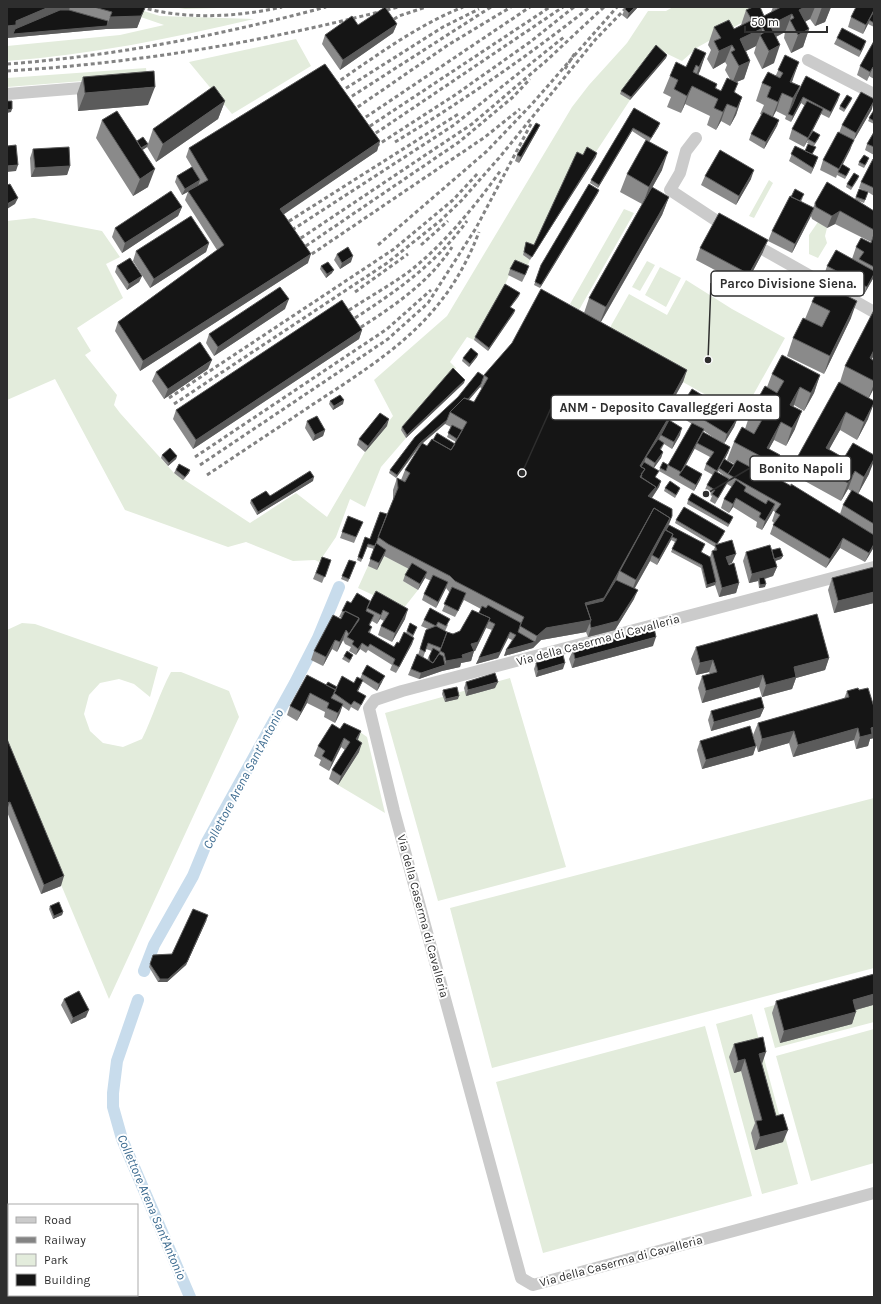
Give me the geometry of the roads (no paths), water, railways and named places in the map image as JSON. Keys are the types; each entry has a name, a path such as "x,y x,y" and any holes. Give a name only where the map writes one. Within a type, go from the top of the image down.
{"street":[{"path":"808,60 874,94"},
{"path":"7,94 103,86"},
{"path":"696,138 686,151 680,173 670,190 764,250 874,312"},
{"name":"Via della Caserma di Cavalleria","path":"874,567 402,692 375,700 369,708 394,811 522,1278 533,1285 874,1193"}],"waterway":[{"name":"Collettore Arena Sant'Antonio","path":"144,971 154,945 193,876 207,842 295,683 318,638 339,587"},
{"name":"Collettore Arena Sant'Antonio","path":"138,1000 117,1061 113,1093 113,1107 122,1139 190,1297"}],"railway":[{"path":"141,7 175,14 212,16 248,13 282,7"},
{"path":"7,64 88,56 168,43 247,27 326,7"},
{"path":"7,71 106,62 204,49 301,30 398,7"},
{"path":"388,23 399,16 426,7"},
{"path":"335,84 413,32 463,7"},
{"path":"346,100 491,7"},
{"path":"352,111 448,45 511,7"},
{"path":"360,121 530,7"},
{"path":"364,130 550,7"},
{"path":"370,137 563,7"},
{"path":"376,146 455,95 530,42 574,7"},
{"path":"395,142 495,78 590,7"},
{"path":"295,242 472,124 546,61 604,7"},
{"path":"378,245 487,151 531,105 617,7"},
{"path":"174,404 387,263 440,221 462,200 499,158 595,40 627,7"},
{"path":"340,92 443,27 479,9"},
{"path":"292,230 454,125 564,37"},
{"path":"565,69 575,53"},
{"path":"300,250 459,142 513,97 530,79"},
{"path":"306,258 485,137 520,109"},
{"path":"283,225 460,113"},
{"path":"200,465 388,339 428,303 476,228 531,124"},
{"path":"343,314 391,284 420,263 445,239 481,197 501,170"},
{"path":"169,398 394,249 453,200 479,172"},
{"path":"421,245 448,221"},
{"path":"349,322 413,277 441,252 467,221"},
{"path":"207,475 368,368 413,332 450,289 466,262 479,232"},
{"path":"355,331 395,304 420,284 432,272 452,247"},
{"path":"355,292 408,254"},
{"path":"195,457 387,329 431,290"}],"place":[{"name":"Parco Divisione Siena.","path":"708,360"},
{"name":"ANM - Deposito Cavalleggeri Aosta","path":"522,473"},
{"name":"Bonito Napoli","path":"706,494"}]}
